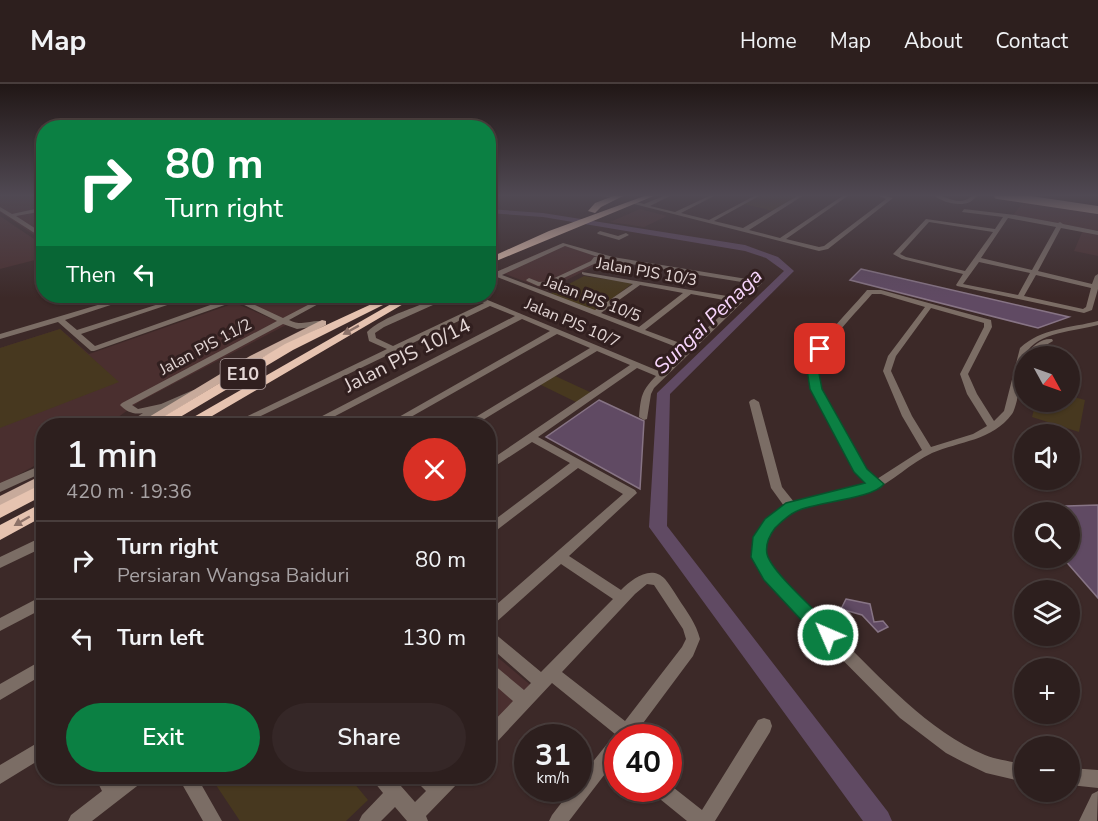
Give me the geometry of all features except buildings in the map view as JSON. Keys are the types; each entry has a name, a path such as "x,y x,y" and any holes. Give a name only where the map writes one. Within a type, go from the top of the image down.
{"highway":[{"path":"496,252 551,229"},
{"path":"496,258 563,229"},
{"name":"E10","path":"162,418 169,410 312,334 380,303"},
{"name":"E10","path":"199,418 399,303"},
{"path":"322,323 375,305"},
{"path":"312,334 308,340 311,344 330,341"},
{"path":"169,410 207,386"},
{"path":"0,512 36,492"},
{"path":"0,533 36,513"}],"main road":[{"path":"148,418 322,323"},
{"path":"0,503 36,483"}],"street":[{"path":"737,229 819,249 826,248 850,229"},
{"path":"781,240 797,229"},
{"path":"919,229 896,254 966,273"},
{"path":"985,229 995,231 959,285 1087,310 1097,286 1098,276"},
{"path":"1020,298 1058,229"},
{"path":"600,233 616,241 626,234"},
{"path":"505,271 544,284 595,259 562,245"},
{"path":"496,274 562,245 612,259 759,283 661,375 646,394 644,417"},
{"path":"544,293 612,259"},
{"path":"976,259 1097,286"},
{"name":"Jalan PJS 10/3","path":"584,273 741,301"},
{"name":"Jalan PJS 10/5","path":"496,276 688,349"},
{"path":"596,314 639,283"},
{"path":"640,330 689,292"},
{"path":"877,484 861,472 816,389 812,363 820,349 870,292 881,292 988,322 988,327 963,374 972,394 993,427"},
{"path":"0,337 112,303"},
{"path":"75,333 168,303"},
{"path":"60,319 94,349 220,303"},
{"path":"240,303 297,327 322,323"},
{"name":"Jalan PJS 11/2","path":"137,412 125,405 316,303"},
{"path":"393,349 372,339 371,332 381,325 432,303"},
{"path":"257,418 490,303"},
{"name":"Jalan PJS 10/7","path":"490,303 661,375"},
{"path":"928,451 907,416 887,371 892,356 930,305"},
{"name":"Jalan PJS 10/14","path":"324,418 522,316"},
{"path":"1026,346 1050,333 1098,323"},
{"path":"290,339 297,327"},
{"path":"1038,346 1057,337 1098,328"},
{"path":"402,418 557,331"},
{"path":"479,418 596,348"},
{"path":"496,461 636,365"},
{"path":"151,418 169,410 195,393"},
{"path":"1014,396 1009,412 993,427 977,436 928,451 877,484 791,507 771,523 761,537 759,557 770,575 812,620 915,719 952,747 969,756 986,764 1014,771"},
{"path":"754,402 777,488 791,507"},
{"path":"135,418 137,412 169,410"},
{"path":"496,614 631,493 531,437"},
{"path":"496,525 577,463"},
{"path":"0,488 36,471"},
{"path":"0,563 36,546"},
{"path":"559,556 622,598"},
{"path":"496,731 622,598 642,579 654,578 659,581 690,627 693,639 688,651 634,724"},
{"path":"0,625 36,605"},
{"path":"496,642 547,678 604,730"},
{"path":"0,693 36,671"},
{"path":"496,676 525,701"},
{"path":"678,802 703,821 764,726"},
{"path":"0,776 36,752"},
{"path":"558,821 604,763"},
{"path":"1080,778 1098,779"},
{"path":"108,784 114,793"},
{"path":"77,821 126,784"},
{"path":"191,784 213,821"},
{"path":"387,784 417,818 445,784"},
{"path":"431,784 438,792"},
{"path":"368,821 395,794"},
{"path":"1088,821 1098,800"}],"shaded area":[{"path":"0,229 20,229 36,240 36,260 0,269"},
{"path":"26,229 36,229 36,236"},
{"path":"1083,230 1098,233 1098,256 1074,251"},
{"path":"560,244 608,259 547,290 498,271"},
{"path":"861,269 1069,317 1038,328 850,280"},
{"path":"584,276 633,283 594,312 550,294"},
{"path":"235,303 286,325 139,402 117,418 36,418 36,465 0,485 0,348 60,329 89,354"},
{"path":"249,303 314,303 285,319"},
{"path":"60,329 119,382 0,428 0,348"},
{"path":"553,375 592,393 578,403 539,384"},
{"path":"1080,399 1085,400 1080,427 1080,424 1054,424 1032,417 1033,412 1080,412"},
{"path":"599,400 644,421 640,489 546,437"},
{"path":"1098,505 1098,598 1072,568 1080,568 1080,506"},
{"path":"846,599 870,604 874,622 883,621 888,627 878,632 862,615 841,609"},
{"path":"496,656 534,688 496,729"},
{"path":"215,784 355,784 368,800 346,821 240,821"}],"waterway":[{"name":"Sungai Penaga","path":"631,229 757,251 779,262 789,271 664,393 658,527 879,821"}],"route":[{"path":"820,349 812,363 816,389 861,472 877,484 791,507 771,523 761,537 758,547 759,557 770,575 828,635"}]}
